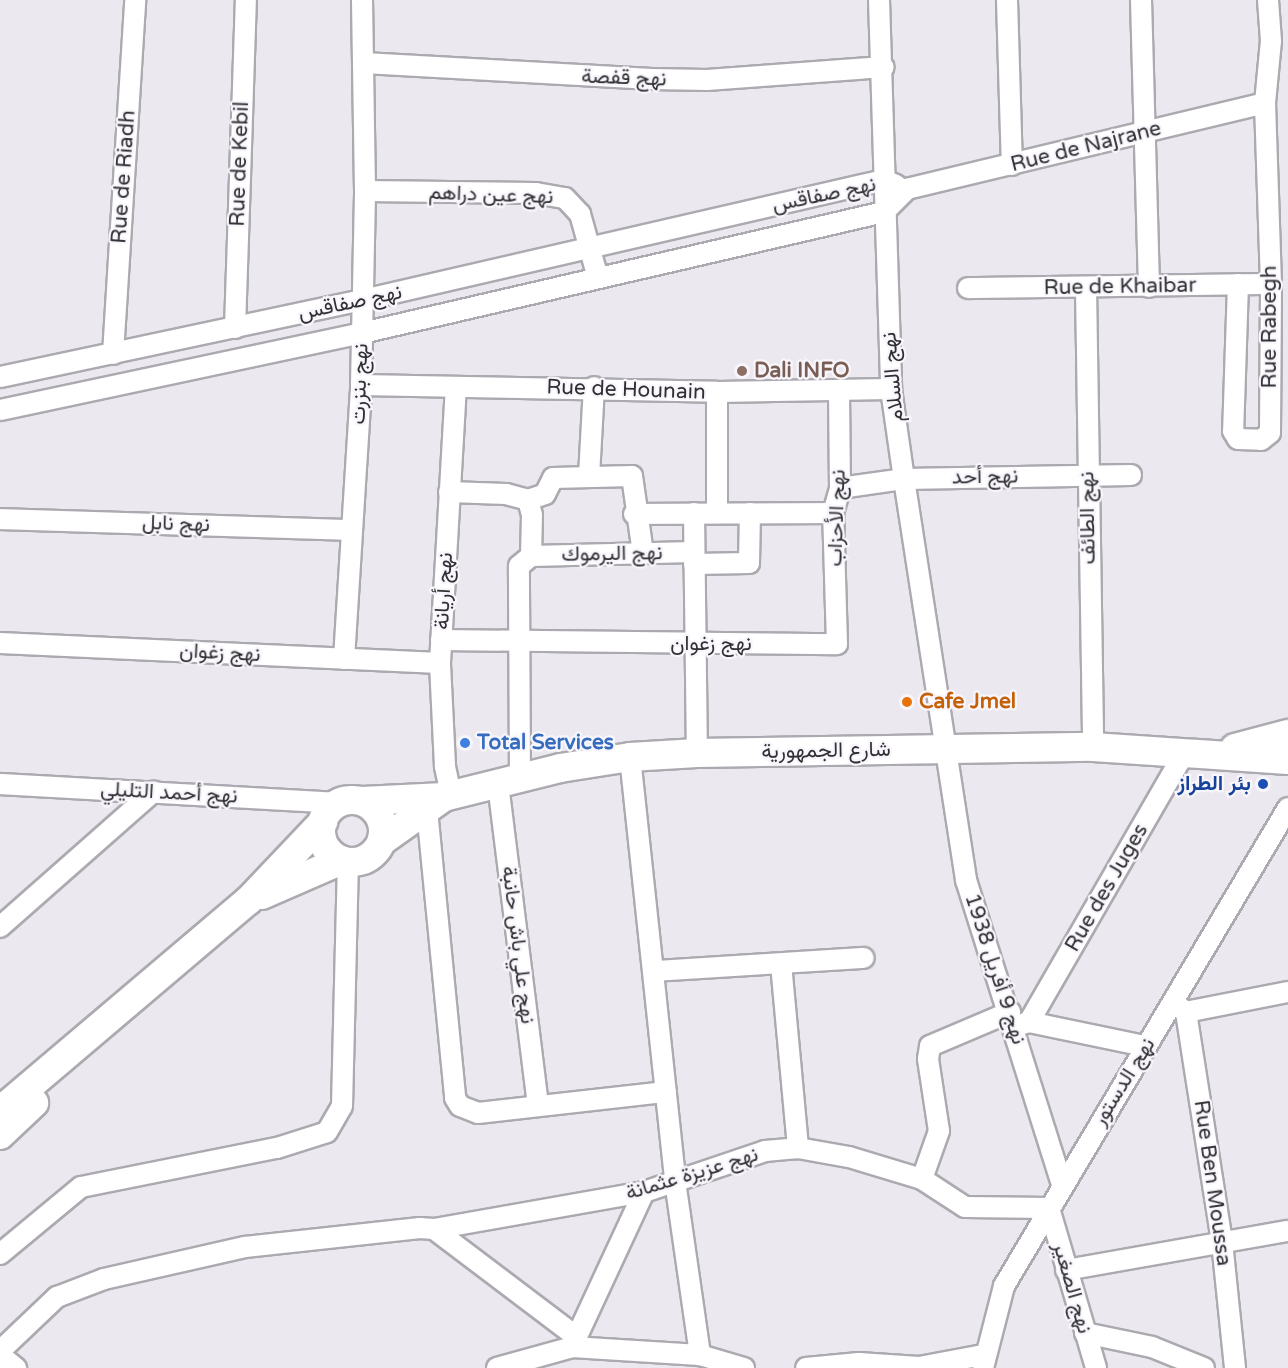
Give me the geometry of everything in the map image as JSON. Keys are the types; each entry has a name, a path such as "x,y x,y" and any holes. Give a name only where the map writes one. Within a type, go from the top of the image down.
{"main road":[{"path":"1213,752 1288,734"},
{"name":"شارع الجمهورية","path":"441,801 509,781 630,757 697,753 1093,747 1184,753 1213,752"},
{"path":"1213,752 1288,760"},
{"path":"0,1111 249,900 341,809 441,801"},
{"path":"249,900 345,861 373,855 382,841 441,801"},
{"path":"341,809 378,813 382,821 382,841"},
{"path":"341,809 322,840 345,861"},
{"path":"0,1135 45,1093 116,1012"}],"street":[{"name":"Rue de Riadh","path":"113,354 135,0"},
{"name":"Rue de Kebil","path":"235,328 246,0"},
{"name":"نهج بنزرت","path":"344,659 361,385 365,191 362,0"},
{"name":"نهج السلام","path":"879,0 884,67 884,212 891,389 948,750"},
{"path":"1007,0 1012,165"},
{"path":"1141,0 1149,287"},
{"name":"Rue Rabegh","path":"1238,284 1233,431 1238,439 1261,440 1270,433 1271,284 1265,103 1280,40 1268,0"},
{"name":"نهج قفصة","path":"364,63 663,79 884,67"},
{"name":"Rue de Najrane","path":"907,189 1265,103"},
{"name":"نهج صفاقس","path":"0,377 363,300 884,180 907,189 884,212 362,333 0,410"},
{"name":"نهج عين دراهم","path":"365,191 555,195 575,206 591,247 598,278"},
{"name":"Rue de Khaibar","path":"968,288 1271,284"},
{"name":"نهج الطائف","path":"1086,288 1087,475 1093,747"},
{"name":"Rue de Hounain","path":"361,385 594,387 717,392 839,392 891,389"},
{"name":"نهج أريانة","path":"456,387 440,663 445,766 441,801 455,1098 468,1112 478,1113 666,1092"},
{"path":"590,476 594,387"},
{"path":"717,392 717,513"},
{"name":"نهج الأحزاب","path":"837,644 833,513 840,488 839,392"},
{"name":"نهج أحد","path":"840,488 904,479 1131,475"},
{"path":"449,492 506,494 528,500 544,494 553,478 632,476 634,514 643,553"},
{"path":"528,500 532,515 531,556"},
{"path":"694,513 697,753"},
{"name":"نهج اليرموك","path":"531,556 643,553 749,563 750,513"},
{"path":"634,514 833,513"},
{"name":"نهج نابل","path":"0,519 352,530"},
{"name":"نهج علي باش حانبة","path":"531,556 519,566 520,641 509,781 538,1106"},
{"name":"نهج زغوان","path":"441,640 694,645 837,644"},
{"name":"نهج زغوان","path":"0,643 440,663"},
{"name":"نهج 9 أفريل 1938","path":"948,750 966,880 1018,1020 1062,1185"},
{"name":"Rue des Juges","path":"1018,1020 1184,753"},
{"path":"630,757 655,971 675,1181 700,1354"},
{"name":"نهج أحمد التليلي","path":"0,784 154,791 341,809"},
{"path":"0,927 154,791"},
{"name":"نهج الدستور","path":"982,1364 1004,1286 1145,1046 1180,1008 1288,808"},
{"path":"0,1254 81,1187 278,1148 327,1132 342,1106 345,861"},
{"path":"655,971 864,958"},
{"path":"782,963 798,1148"},
{"path":"1180,1008 1288,992"},
{"name":"Rue Ben Moussa","path":"1180,1008 1222,1242 1235,1368"},
{"path":"922,1179 939,1131 928,1059 930,1046 1018,1020 1145,1046"},
{"name":"نهج عزيزة عثمانة","path":"0,1353 57,1297 104,1279 245,1247 393,1230 434,1229 644,1192 729,1160 765,1151 798,1148 849,1157 922,1179 965,1207 1049,1208"},
{"path":"575,1342 644,1192"},
{"name":"نهج الصغير","path":"1049,1208 1096,1368"},
{"path":"434,1229 575,1342"},
{"path":"1066,1270 1288,1231"},
{"path":"1085,1333 1152,1347 1204,1368"},
{"path":"497,1368 575,1342 700,1354 744,1368"},
{"path":"0,1353 16,1368"},
{"path":"806,1368 859,1363 919,1367 982,1364"}],"place":[{"name":"Dali INFO","path":"742,371"},
{"name":"Cafe Jmel","path":"907,702"},
{"name":"Total Services","path":"465,743"},
{"name":"بئر الطراز","path":"1263,784"}]}
